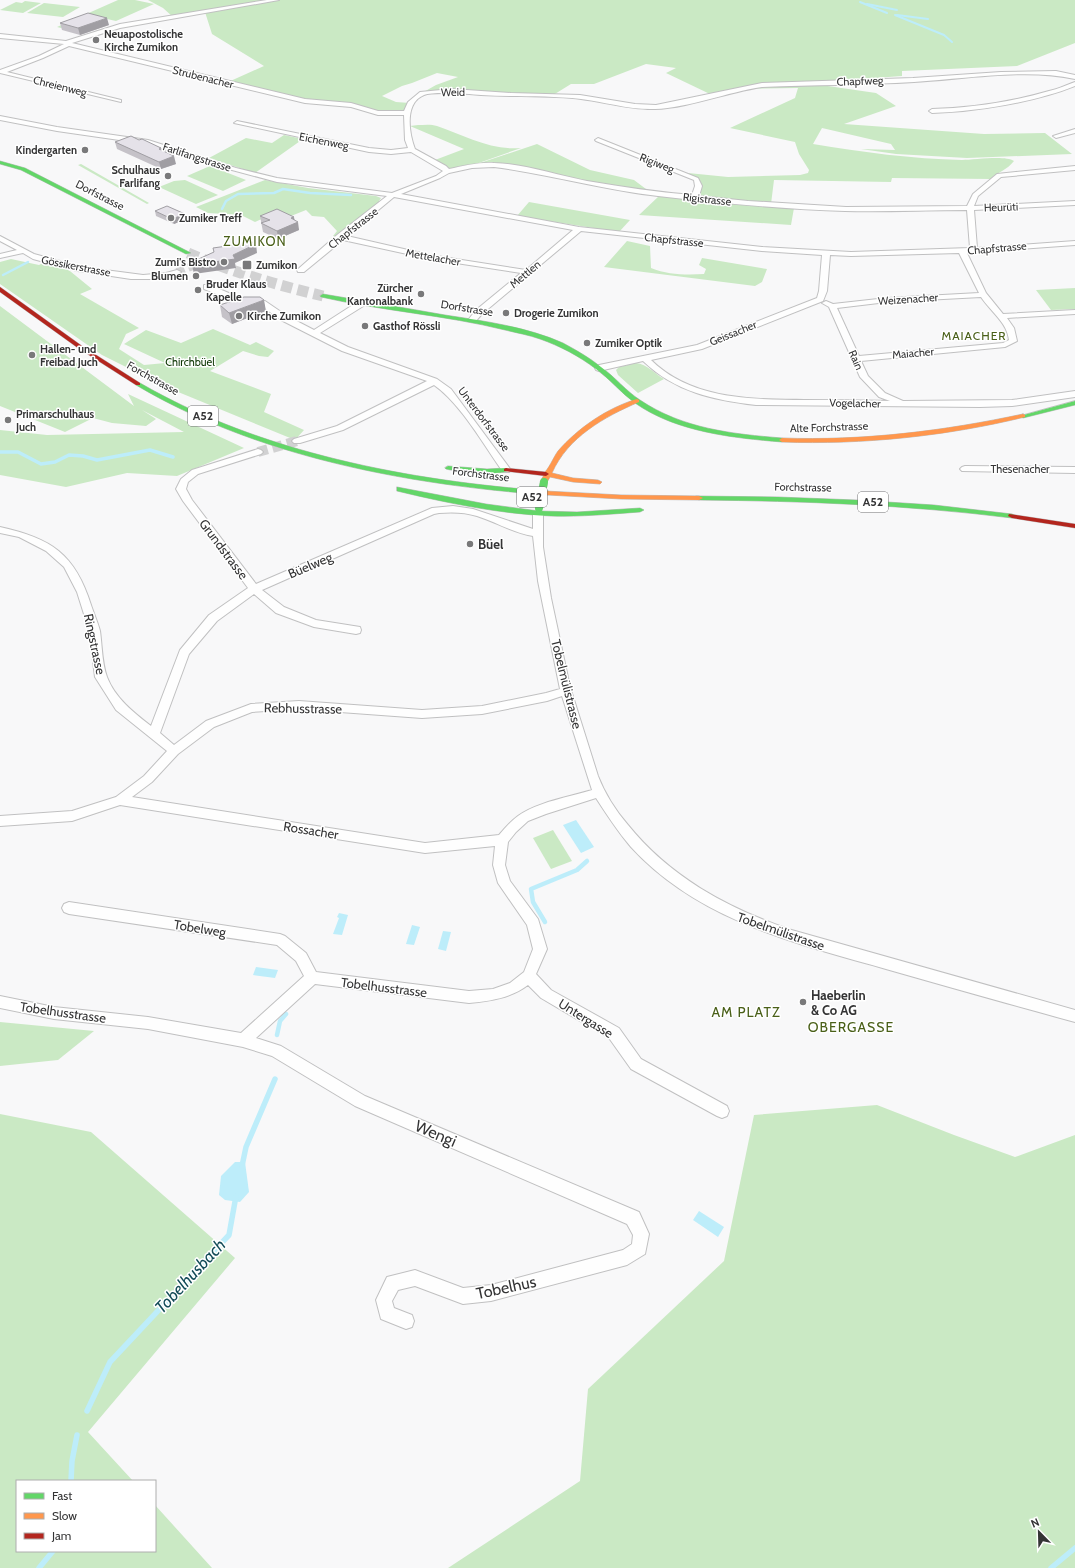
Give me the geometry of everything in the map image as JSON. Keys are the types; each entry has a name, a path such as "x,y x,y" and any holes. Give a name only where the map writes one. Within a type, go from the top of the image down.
{"main road":[{"name":"Dorfstrasse","path":"0,162 17,167 34,175 188,253"},
{"name":"Forchstrasse","path":"0,289 133,381 257,444 314,454 379,470 437,481 492,488 554,494 618,497 783,498 841,500 926,506 1001,514 1075,526"},
{"name":"Forchstrasse","path":"0,295 130,386 188,415 257,444 319,461 376,474 441,486 492,493 600,501 814,504 945,512 1018,521 1075,531"},
{"name":"Dorfstrasse","path":"323,296 504,326 541,337 571,351 599,368"},
{"name":"Alte Forchstrasse","path":"599,368 636,401 663,416 703,430 734,436 802,441 891,437 980,426 1075,403"},
{"path":"539,511 545,478 555,458 571,440 616,410 636,401"},
{"path":"257,444 358,456"},
{"path":"257,444 302,462"},
{"path":"435,466 486,471 506,470"},
{"name":"Unterdorfstrasse","path":"506,470 545,478 610,483"},
{"path":"390,487 471,503 559,514 648,510"},
{"path":"668,488 783,498"},
{"path":"711,507 814,504"}],"street":[{"path":"0,72 41,57 67,44 101,31 120,26 276,0"},
{"name":"Strubenacher","path":"0,36 67,44 306,101 351,106 378,113 407,113"},
{"name":"Chreienweg","path":"0,72 119,101"},
{"name":"Chapfweg","path":"646,107 667,106 738,88 762,85 913,80 1001,74 1056,73 1075,77"},
{"path":"932,112 956,111 1004,103 1042,95 1075,84"},
{"name":"Weid","path":"407,113 410,103 422,93 452,91 511,95 580,97 646,107"},
{"path":"393,195 438,177 447,171 444,167 412,150 408,140 407,113"},
{"name":"Farlifangstrasse","path":"0,118 57,129 148,142 234,169 277,180 393,195"},
{"name":"Eichenweg","path":"237,123 369,150 391,152 412,150"},
{"path":"1056,136 1075,131"},
{"name":"Rigiweg","path":"598,140 696,179 699,182 699,187 695,198"},
{"name":"Rigistrasse","path":"447,171 472,166 517,168 595,184 748,204 846,209 970,208"},
{"path":"970,208 975,195 999,175 1075,168"},
{"name":"Chapfstrasse","path":"301,270 393,195 579,229 718,245 826,254 896,254 1075,243"},
{"name":"Heurüti","path":"974,250 970,208 1075,203"},
{"name":"Mettlen","path":"472,320 479,312 579,229"},
{"path":"0,238 24,251"},
{"name":"Mettelacher","path":"340,238 430,257 527,272"},
{"name":"Gössikerstrasse","path":"0,256 24,251 35,258 84,270 142,277 158,277 177,272"},
{"name":"Maiacher","path":"856,359 1005,345 1013,341 1013,336 1002,316 984,295 962,251"},
{"path":"826,254 823,291 820,299 832,306"},
{"name":"Unterdorfstrasse","path":"207,287 244,302 262,303 284,318 352,352 434,381 448,391 458,403 506,470"},
{"name":"Weizenacher","path":"832,306 888,300 984,295"},
{"name":"Geissacher","path":"599,368 699,347 820,299"},
{"path":"314,333 350,312 362,303"},
{"name":"Rain","path":"832,306 864,377 882,395 909,404"},
{"path":"1002,316 1075,312"},
{"name":"Vogelacher","path":"645,358 661,373 675,382 706,394 728,399 756,402 909,404 1012,403 1075,394"},
{"path":"297,441 352,422 434,381"},
{"name":"Grundstrasse","path":"257,444 196,472 184,481 181,489 188,501 254,589 280,610 314,623 356,630"},
{"name":"Thesenacher","path":"965,469 1075,470"},
{"name":"Büelweg","path":"154,734 184,653 213,618 254,589 432,511 452,509 476,513 521,530 537,533"},
{"name":"Tobelmülistrasse","path":"539,511 537,533 544,590 565,690 599,792 623,828 644,853 669,876 723,909 755,924 787,935 1075,1016"},
{"name":"Ringstrasse","path":"0,530 22,535 50,549 68,564 82,592 94,630 101,677 120,707 174,751"},
{"name":"Rebhusstrasse","path":"0,821 72,816 120,800 148,779 174,751 210,724 251,708 299,706 422,714 482,710 547,697 565,690"},
{"path":"529,976 540,949 534,923 504,883 499,865 502,840 512,828 524,818 542,810 599,792"},
{"name":"Rossacher","path":"120,800 425,848 502,840"},
{"name":"Tobelweg","path":"69,908 280,940 301,957 312,978"},
{"name":"Tobelhusstrasse","path":"312,978 469,997 493,995 515,987 529,976"},
{"name":"Untergasse","path":"529,976 546,994 614,1034 636,1064 722,1111"},
{"path":"243,1040 312,978"},
{"name":"Tobelhusstrasse","path":"0,1002 54,1012 148,1024 243,1040"},
{"name":"Wengi","path":"243,1040 276,1051 360,1101 632,1218"},
{"name":"Tobelhus","path":"406,1321 387,1313 384,1300 393,1283 415,1278 463,1296 491,1293 627,1257 639,1248 641,1234 632,1218"}],"green space":[{"path":"118,0 135,0 154,4 116,21 89,15 61,28 57,27"},
{"path":"148,0 1075,0 1075,43 1017,66 902,71 902,76 807,83 876,93 896,106 844,124 984,134 1045,133 1072,154 967,158 896,154 861,149 895,150 891,144 822,128 813,144 906,157 962,160 1004,158 1014,161 991,179 892,178 891,182 774,180 771,204 700,196 701,182 688,173 728,177 800,175 808,173 809,170 799,154 795,142 730,128 795,98 798,88 738,89 712,95 666,73 676,68 646,64 594,84 571,84 550,97 476,91 422,93 436,85 458,77 437,73 402,86 382,96 396,102 410,103 407,113 389,114 351,105 305,101 226,83 264,66 212,34 205,12 173,17 163,8"},
{"path":"25,1 41,3 23,13 0,10 16,2 22,3"},
{"path":"44,3 80,7 63,17 27,13"},
{"path":"410,126 437,126 488,145 521,148 473,165 450,169 435,160 464,149"},
{"path":"284,135 303,139 255,173 209,158 246,138 272,143"},
{"path":"537,144 590,170 634,180 646,189 641,191 477,164"},
{"path":"81,164 149,203 147,204 78,165"},
{"path":"210,166 246,180 223,191 187,176"},
{"path":"185,180 218,195 196,204 159,187 174,181"},
{"path":"265,180 308,188 376,196 381,198 379,201 381,202 337,237 333,236 337,231 324,217 312,216 306,210 291,216 277,212 255,222 241,215 208,213 196,207"},
{"path":"659,196 741,205 794,208 791,225 639,215"},
{"path":"529,202 630,220 619,232 517,216"},
{"path":"627,241 650,246 651,268 664,272 704,274 706,269 699,265 702,258 767,269 762,282 755,286 604,267"},
{"name":"Chirchbüel","path":"11,259 39,265 43,263 65,267 92,289 80,294 139,328 126,334 119,349 144,365 165,363 124,344 146,330 181,343 213,329 250,345 256,342 274,351 268,357 243,351 210,371 271,394 264,412 304,430 295,440 166,387 102,355 0,284 0,262"},
{"path":"1075,288 1075,309 1051,310 1036,290"},
{"path":"0,306 134,406 128,394 244,448 177,476 127,473 66,487 0,475 0,430 47,435 184,432 142,410 156,419 146,426 112,423 93,418 65,432 0,406"},
{"path":"636,363 647,367 664,379 638,393 618,375 616,370 619,367"},
{"path":"553,830 572,861 551,869 533,838"},
{"path":"0,1022 94,1031 58,1060 0,1066"},
{"path":"877,1105 1015,1157 1075,1135 1075,1568 448,1568 580,1481 588,1389 724,1261 754,1115"},
{"path":"0,1114 91,1132 235,1258 88,1432 132,1480 16,1480 16,1552 156,1552 156,1506 212,1568 0,1568"}],"water":[{"path":"576,820 594,847 581,853 563,825"},
{"path":"339,913 348,915 342,935 333,934 339,918 337,917"},
{"path":"412,925 420,927 414,945 406,944"},
{"path":"443,931 451,932 446,951 438,949"},
{"path":"256,967 278,970 275,978 253,975"},
{"path":"235,1162 245,1162 249,1192 240,1202 225,1200 219,1195 221,1176"},
{"path":"699,1211 724,1227 718,1237 693,1220"}],"building":[{"path":"88,13 107,18 78,28 60,23"},
{"path":"131,136 139,140 142,139 174,156 159,162 115,142"},
{"path":"167,206 185,214 172,219 155,211"},
{"path":"277,209 294,217 291,218 298,222 277,231 261,223 270,220 260,216"},
{"path":"255,242 256,244 233,255 235,259 192,265 192,262 214,252 213,248"},
{"path":"244,297 260,297 264,300 229,313 220,305"}],"waterway":[{"path":"860,2 887,13"},
{"path":"867,4 897,10"},
{"path":"895,15 944,35 952,42"},
{"path":"897,15 928,19"},
{"path":"222,209 226,201 238,194 274,193 283,189 310,193 351,195"},
{"path":"3,275 28,262"},
{"path":"0,452 18,452 41,464 55,462 69,455 83,456 97,460 150,450 173,457"},
{"name":"Tobelhusbach","path":"545,922 533,902 531,889 577,870 587,861"},
{"name":"Tobelhusbach","path":"277,1035 280,1021 286,1014"},
{"name":"Tobelhusbach","path":"242,1166 246,1147 275,1079"},
{"name":"Tobelhusbach","path":"87,1411 110,1362 229,1235 236,1196"},
{"name":"Tobelhusbach","path":"71,1480 72,1461 77,1435"},
{"path":"1051,1568 1075,1548"},
{"name":"Tobelhusbach","path":"39,1568 52,1552"}],"tunnel":[{"path":"188,253 255,278 323,296"},
{"path":"177,272 206,261"},
{"path":"258,452 297,441"}],"traffic: fast":[{"path":"0,162 23,169 188,253"},
{"path":"323,296 485,323 541,337 561,345 586,359 599,368 637,401 652,410 687,425 734,436 782,440"},
{"path":"138,384 174,403 212,420 274,443 312,455 351,465 429,480 469,486 548,493"},
{"path":"1023,416 1075,403"},
{"path":"448,468 487,471 506,470"},
{"path":"539,508 544,482"},
{"path":"400,489 486,506 539,513 577,514 640,510"},
{"path":"699,498 778,499 895,504 1012,516"}],"traffic: slow":[{"path":"544,482 551,467 570,442 608,414 637,401"},
{"path":"782,440 835,440 896,436 960,428 1023,416"},
{"path":"546,474 573,480 598,482"},
{"path":"548,493 621,497 699,498"}],"traffic: jam":[{"path":"0,289 80,347 138,384"},
{"path":"506,470 546,474"},
{"path":"1012,516 1075,526"}],"place":[{"name":"Neuapostolische Kirche Zumikon","path":"96,40"},
{"name":"Kindergarten","path":"85,150"},
{"name":"Schulhaus Farlifang","path":"168,176"},
{"name":"Zumiker Treff","path":"171,218"},
{"name":"Zumi's Bistro","path":"224,262"},
{"name":"Zumikon","path":"247,265"},
{"name":"Blumen","path":"196,276"},
{"name":"Bruder Klaus Kapelle","path":"198,290"},
{"name":"Zürcher Kantonalbank","path":"421,294"},
{"name":"Drogerie Zumikon","path":"506,313"},
{"name":"Kirche Zumikon","path":"239,316"},
{"name":"Gasthof Rössli","path":"365,326"},
{"name":"Zumiker Optik","path":"587,343"},
{"name":"Hallen- und Freibad Juch","path":"32,355"},
{"name":"Primarschulhaus Juch","path":"8,420"},
{"name":"Büel","path":"470,544"},
{"name":"Haeberlin & Co AG","path":"803,1002"}],"district":[{"name":"ZUMIKON","path":"255,241"},
{"name":"MAIACHER","path":"974,336"},
{"name":"AM PLATZ","path":"746,1012"},
{"name":"OBERGASSE","path":"851,1027"}]}
